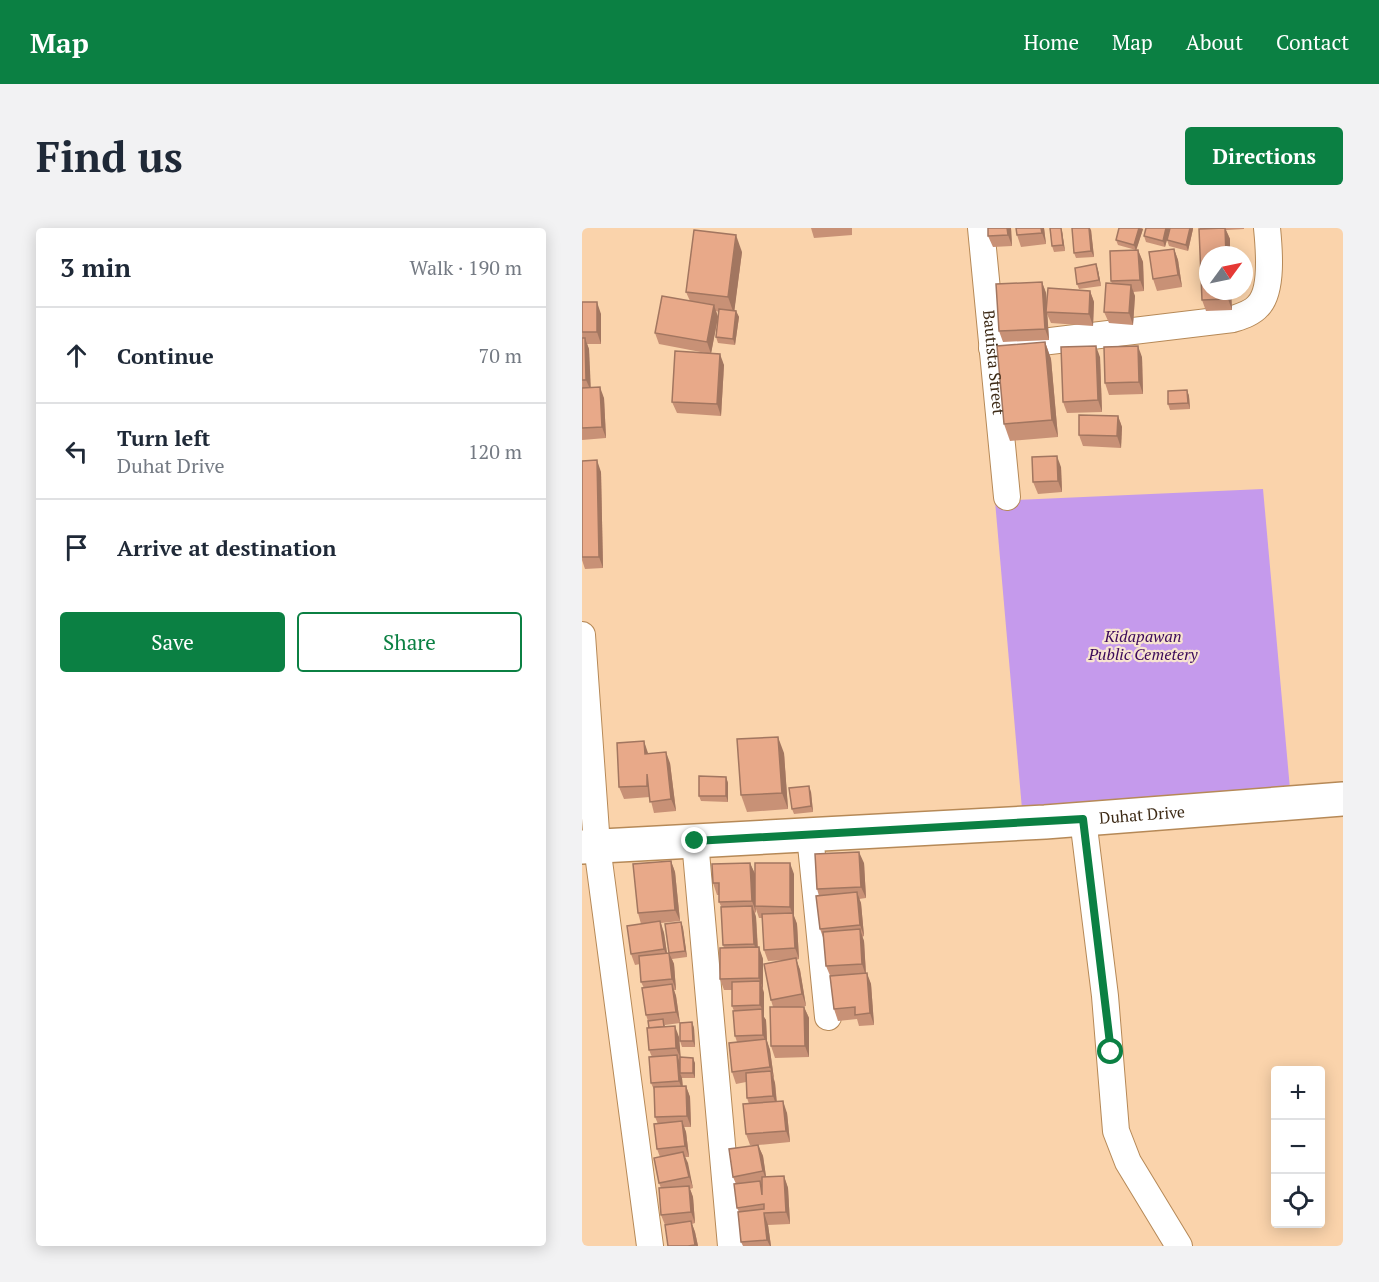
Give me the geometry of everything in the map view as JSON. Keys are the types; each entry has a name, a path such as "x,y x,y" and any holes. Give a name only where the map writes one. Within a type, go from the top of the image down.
{"street":[{"name":"Bautista Street","path":"981,228 1007,497"},
{"path":"992,348 1233,319 1252,312 1261,304 1265,296 1270,257 1267,228"},
{"path":"582,635 590,847 650,1246"},
{"name":"Duhat Drive","path":"590,847 1083,819 1343,799"},
{"path":"1083,819 1106,996 1116,1131 1128,1162 1179,1246"},
{"path":"810,835 828,1017"},
{"path":"695,841 730,1246"}],"green space":[{"name":"Kidapawan Public Cemetery","path":"1263,489 1290,789 1022,809 995,501"}],"building":[{"path":"988,228 1007,228 1008,235 988,236"},
{"path":"1016,228 1041,228 1042,233 1017,235"},
{"path":"1050,228 1061,228 1063,245 1052,246"},
{"path":"1072,228 1089,228 1091,251 1074,253"},
{"path":"1119,228 1139,228 1134,245 1116,240"},
{"path":"1146,228 1166,228 1163,241 1144,236"},
{"path":"1170,228 1190,228 1186,245 1167,240"},
{"path":"1225,228 1226,246 1200,246 1199,229"},
{"path":"694,230 736,235 728,297 686,292"},
{"path":"1174,249 1178,275 1153,279 1149,252"},
{"path":"1138,250 1140,280 1111,281 1110,251"},
{"path":"1096,264 1099,280 1077,284 1075,268"},
{"path":"1042,282 1045,329 999,331 996,284"},
{"path":"1106,283 1131,285 1129,313 1104,312"},
{"path":"1048,288 1090,291 1089,314 1046,312"},
{"path":"662,296 714,305 707,342 655,333"},
{"path":"582,302 597,302 597,332 582,332"},
{"path":"719,309 736,311 733,339 716,337"},
{"path":"582,338 585,338 586,380 582,380"},
{"path":"1045,342 1052,420 1004,424 997,346"},
{"path":"1096,346 1098,400 1063,402 1061,347"},
{"path":"1138,346 1139,382 1105,383 1104,347"},
{"path":"675,351 720,354 717,404 672,402"},
{"path":"600,387 602,427 582,428 582,388"},
{"path":"1187,390 1188,403 1168,404 1168,391"},
{"path":"1079,415 1118,416 1117,436 1079,435"},
{"path":"1057,456 1058,481 1033,482 1032,457"},
{"path":"597,460 599,557 582,557 582,461"},
{"path":"778,737 782,793 741,795 737,739"},
{"path":"644,741 645,754 666,752 671,799 650,802 647,774 647,786 619,787 617,743"},
{"path":"699,776 726,777 726,796 699,796"},
{"path":"809,786 811,806 792,809 789,788"},
{"path":"859,852 861,887 817,889 815,854"},
{"path":"671,861 675,910 638,913 633,864"},
{"path":"750,863 752,901 719,902 719,883 713,883 712,864"},
{"path":"755,863 790,863 790,907 755,906"},
{"path":"857,892 860,925 820,929 816,896"},
{"path":"752,906 754,944 723,945 721,907"},
{"path":"793,913 795,948 764,950 762,914"},
{"path":"660,921 664,949 631,954 627,926"},
{"path":"681,922 685,951 669,953 665,924"},
{"path":"860,929 862,964 826,966 823,932"},
{"path":"759,947 759,978 720,979 720,948"},
{"path":"669,953 672,979 641,982 639,956"},
{"path":"796,958 802,994 771,1000 764,964"},
{"path":"867,973 870,1013 855,1015 855,1007 834,1009 830,976"},
{"path":"760,981 760,1005 732,1006 732,982"},
{"path":"672,984 676,1012 646,1015 642,988"},
{"path":"770,1007 804,1007 805,1046 771,1046"},
{"path":"762,1009 763,1035 735,1036 733,1011"},
{"path":"663,1019 664,1027 649,1028 648,1021"},
{"path":"692,1022 693,1041 680,1041 680,1023"},
{"path":"675,1026 676,1048 649,1050 647,1028"},
{"path":"766,1039 770,1067 732,1072 729,1043"},
{"path":"677,1055 679,1081 651,1083 649,1057"},
{"path":"680,1057 693,1058 693,1073 680,1073"},
{"path":"771,1071 773,1096 747,1098 746,1073"},
{"path":"686,1086 687,1116 655,1117 654,1087"},
{"path":"783,1101 786,1131 746,1134 743,1104"},
{"path":"682,1121 685,1146 657,1149 654,1124"},
{"path":"758,1145 763,1171 733,1177 729,1149"},
{"path":"683,1152 689,1177 659,1183 654,1158"},
{"path":"784,1176 786,1212 764,1213 767,1240 741,1242 738,1212 764,1209 764,1204 737,1208 734,1184 760,1181 762,1195 762,1177"},
{"path":"689,1186 691,1212 661,1215 659,1188"},
{"path":"691,1221 695,1245 668,1246 665,1225"}],"route":[{"path":"695,841 1083,819 1111,1052"}]}
